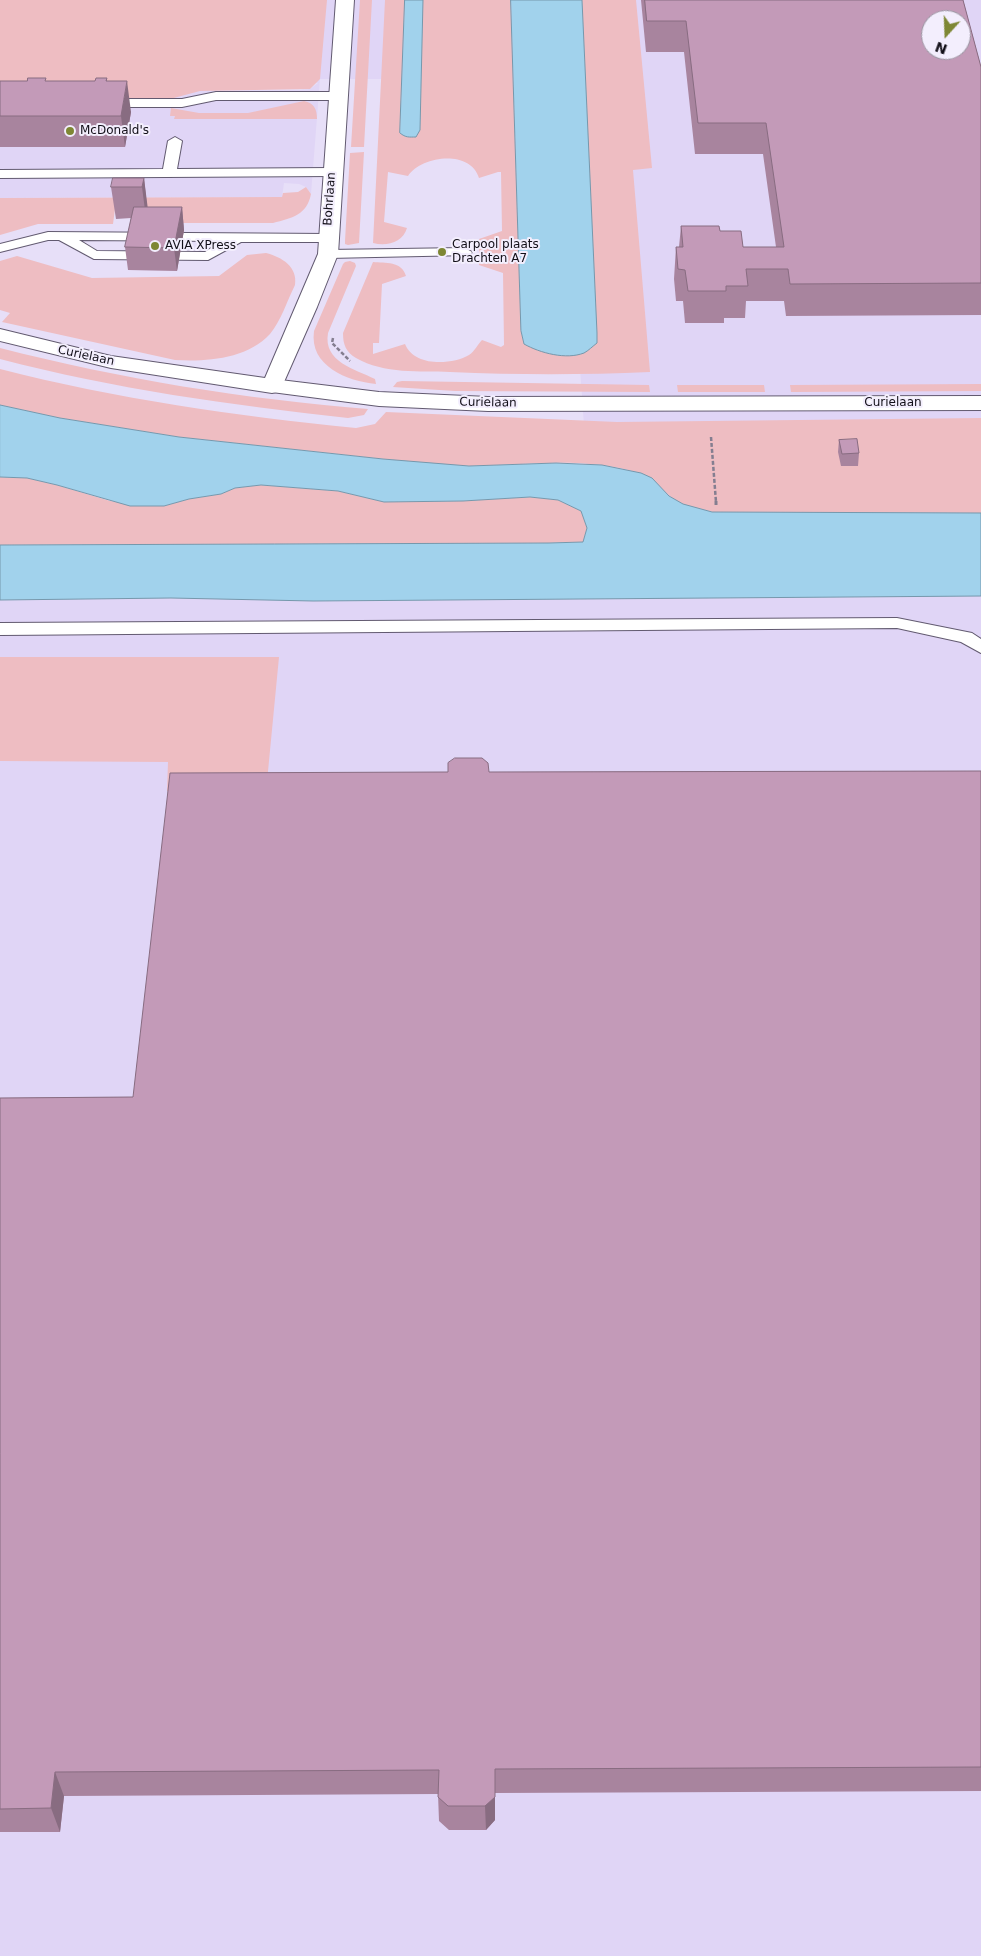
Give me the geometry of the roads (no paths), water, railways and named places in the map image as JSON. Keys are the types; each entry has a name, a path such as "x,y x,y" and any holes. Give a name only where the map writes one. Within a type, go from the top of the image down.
{"main road":[{"name":"Bohrlaan","path":"272,386 308,307 328,246 345,0"},
{"name":"Curielaan","path":"0,336 112,362 272,386 379,398 488,404 981,403"}],"lane":[{"path":"94,103 182,103 196,107 255,107 278,96 338,96"},
{"path":"169,174 175,141"},
{"path":"0,174 332,172"},
{"path":"0,248 48,236 62,236 94,255 208,256 237,238 328,246 465,252"},
{"path":"0,630 897,623 966,636 981,647"}],"water":[{"path":"405,0 423,0 420,130 416,137 409,137 400,133"},
{"path":"511,0 582,0 597,343 586,352 577,355 561,356 545,353 530,347 524,344 521,331"},
{"path":"0,405 60,418 179,437 383,459 469,466 556,463 602,465 641,473 652,478 669,496 683,504 712,512 981,513 981,596 313,601 171,598 0,600 0,545 549,543 583,542 587,528 581,511 558,500 530,497 463,501 384,502 338,491 261,485 235,488 221,494 189,499 164,506 130,506 27,478 0,477"}],"place":[{"name":"McDonald's","path":"70,131"},
{"name":"AVIA XPress","path":"155,246"},
{"name":"Carpool plaats Drachten A7","path":"442,252"}]}
